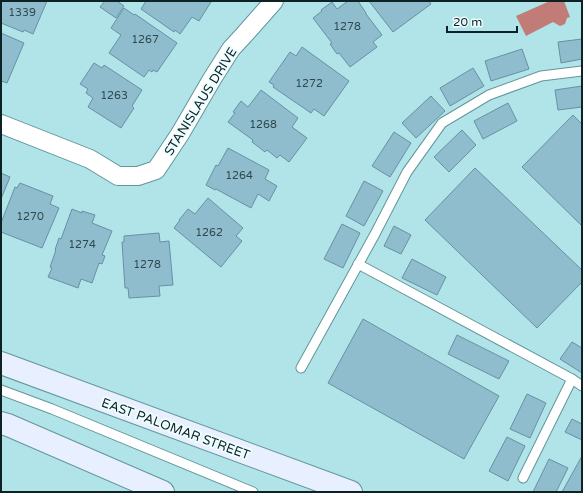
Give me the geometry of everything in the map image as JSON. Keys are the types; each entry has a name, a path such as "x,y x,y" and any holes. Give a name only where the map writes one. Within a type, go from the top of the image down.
{"main road":[{"name":"EAST PALOMAR STREET","path":"1,363 351,492"},
{"path":"1,423 163,492"}],"street":[{"name":"STANISLAUS DRIVE","path":"1,124 90,159 118,176 138,176 156,170 180,134 231,49 274,1"}],"lane":[{"path":"301,368 407,172 442,123 489,95 541,76 582,71"},
{"path":"358,264 572,379 582,386"},
{"path":"523,478 572,379"},
{"path":"1,390 52,409 253,492"}],"shaded area":[{"path":"550,1 564,1 570,17 567,18 565,24 560,26 553,22 526,36 516,16"}],"building":[{"path":"1,1 47,1 33,34 24,30 23,32 1,23"},
{"path":"105,1 117,1 124,6 116,18 100,7"},
{"path":"146,1 211,2 199,21 192,17 180,34 175,30 174,32 141,9"},
{"path":"348,1 358,1 382,35 373,42 377,47 350,67 339,53 337,54 330,44 332,43 313,18 332,2 337,9"},
{"path":"369,1 429,1 431,4 393,32"},
{"path":"124,8 177,43 157,72 153,70 152,72 149,70 144,77 109,53 121,35 111,28"},
{"path":"1,33 24,43 7,83 1,81"},
{"path":"582,39 582,59 561,63 558,42"},
{"path":"302,47 349,81 324,116 314,109 311,113 273,87 274,85 269,82 290,52 296,56"},
{"path":"522,49 529,69 491,81 485,61"},
{"path":"94,63 102,68 104,65 142,90 132,106 134,108 121,128 88,107 93,98 86,93 88,89 80,84"},
{"path":"473,68 484,86 450,106 440,88"},
{"path":"582,86 582,107 558,110 555,90"},
{"path":"261,90 298,118 292,127 307,138 289,162 280,155 277,158 267,150 265,152 252,142 253,140 228,122 235,113 233,112 241,101 248,107"},
{"path":"431,96 445,111 416,138 402,123"},
{"path":"508,103 517,121 483,139 474,121"},
{"path":"573,115 582,124 582,226 522,167"},
{"path":"462,130 476,145 449,172 434,157"},
{"path":"394,132 411,143 390,177 372,166"},
{"path":"228,148 269,170 265,179 277,186 269,201 258,194 251,208 206,185 216,165 218,166"},
{"path":"475,168 582,270 582,282 537,328 425,220"},
{"path":"1,173 10,177 1,199"},
{"path":"364,181 383,191 364,226 346,216"},
{"path":"20,183 53,196 50,204 59,208 42,248 1,232 1,223 15,187 17,188"},
{"path":"208,198 243,228 236,236 242,241 221,267 174,228 188,209 195,214"},
{"path":"72,209 82,213 82,211 95,215 92,223 112,231 102,255 105,256 102,264 99,263 92,283 81,279 78,288 48,277 52,268 50,267 59,238 61,239"},
{"path":"342,224 360,233 343,268 324,259"},
{"path":"394,226 411,235 401,254 384,246"},
{"path":"159,233 160,242 169,241 173,285 159,286 160,296 129,298 128,288 125,288 122,242 124,242 124,236"},
{"path":"412,259 446,277 437,295 402,278"},
{"path":"363,319 499,396 464,459 328,383"},
{"path":"457,335 509,361 499,379 448,354"},
{"path":"572,342 582,348 582,373 560,359"},
{"path":"527,394 546,403 530,438 510,429"},
{"path":"572,419 582,424 582,440 565,432"},
{"path":"507,437 525,446 508,481 489,471"},
{"path":"582,456 582,492 562,492"},
{"path":"549,459 568,468 556,492 533,492"}]}
